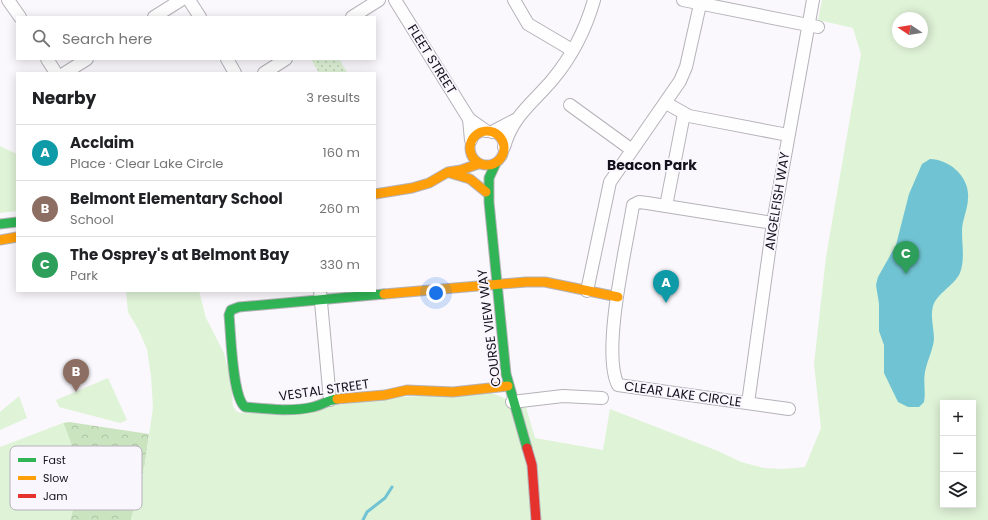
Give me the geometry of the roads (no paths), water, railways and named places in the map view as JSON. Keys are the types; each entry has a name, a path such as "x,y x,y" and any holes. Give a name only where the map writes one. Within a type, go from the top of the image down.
{"street":[{"path":"8,0 19,16"},
{"path":"156,16 181,0"},
{"path":"189,0 199,16"},
{"path":"354,16 379,0"},
{"name":"FLEET STREET","path":"394,0 469,119 489,131"},
{"path":"514,0 528,24 572,50"},
{"path":"470,144 472,158 480,164 490,166 496,163 503,155 504,148 515,120 554,78 572,50 588,17 594,0"},
{"path":"683,0 700,2 814,26"},
{"name":"ANGELFISH WAY","path":"748,404 773,223 788,135 814,26 813,0"},
{"path":"587,291 608,188 613,176 666,103 683,74 700,2"},
{"path":"48,60 55,72"},
{"path":"67,72 85,60"},
{"path":"228,60 234,72"},
{"path":"266,72 284,60"},
{"path":"666,103 684,114 788,135"},
{"path":"570,105 632,150"},
{"path":"666,206 684,114"},
{"name":"FLEET STREET","path":"469,119 470,144"},
{"path":"376,194 412,188 429,183 448,172 476,134 489,131 515,120"},
{"path":"489,131 500,137 504,148"},
{"name":"COURSE VIEW WAY","path":"496,163 489,178 489,202 496,285 508,386 532,465 536,520"},
{"path":"448,172 462,170 480,164"},
{"name":"COURSE VIEW WAY","path":"480,164 482,178 489,202"},
{"path":"448,172 470,178 486,192"},
{"name":"CLEAR LAKE CIRCLE","path":"773,223 639,202 633,205 612,341 614,377 618,385 789,409"},
{"path":"0,224 16,222"},
{"path":"0,240 16,237"},
{"path":"496,285 545,282 618,297"},
{"name":"VESTAL STREET","path":"376,292 496,285"},
{"name":"VESTAL STREET","path":"373,292 320,295 234,308 229,315 229,322 236,392 241,404 251,408 275,410 314,407 330,400 385,395 414,389 453,392 508,386"},
{"path":"320,295 330,400"},
{"path":"512,402 563,396 602,398"}],"water":[{"path":"930,159 944,162 962,176 968,190 968,198 962,227 963,252 960,273 954,282 938,297 932,310 934,339 925,372 924,402 919,407 908,407 898,402 884,373 884,345 879,331 879,304 876,285 878,277 896,245 909,194 922,164"}],"waterway":[{"path":"363,520 367,512 385,498 392,487"}],"place":[{"name":"The Osprey's at Belmont Bay","path":"906,274"},
{"name":"Acclaim","path":"666,303"},
{"name":"Belmont Elementary School","path":"76,392"}],"district":[{"name":"Beacon Park","path":"652,165"}]}
